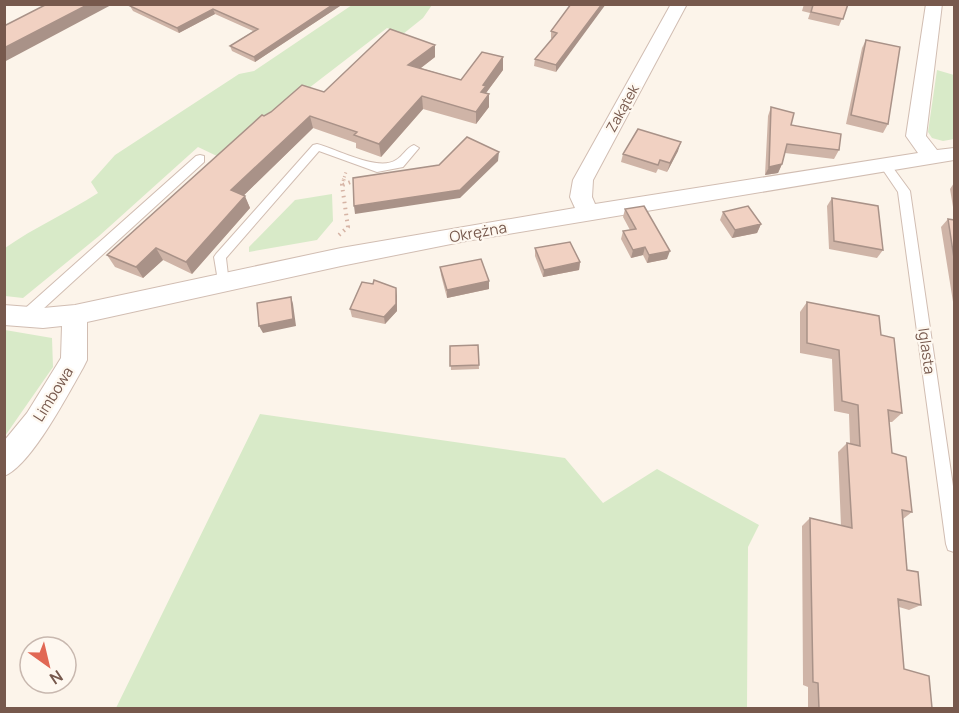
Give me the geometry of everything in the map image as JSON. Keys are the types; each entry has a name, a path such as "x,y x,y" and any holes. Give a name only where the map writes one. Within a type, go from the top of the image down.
{"street":[{"name":"Zakątek","path":"589,213 581,197 583,180 679,4"},
{"path":"931,157 916,136 934,4"},
{"name":"Okrężna","path":"15,315 75,315 341,257 589,213 954,154"},
{"name":"Limbowa","path":"4,463 38,421 74,360 75,315"}],"lane":[{"path":"223,284 220,257 316,147 377,168 399,164 414,147"},
{"path":"15,315 200,159"},
{"name":"Iglasta","path":"884,164 904,191 954,544"}],"path":[{"path":"334,243 348,227 342,185 348,165 353,159"}],"green space":[{"path":"352,5 432,5 423,18 403,34 387,28 219,157 198,147 99,236 23,298 5,296 5,248 98,193 91,182 115,155 239,74 254,71"},
{"path":"937,70 954,75 954,139 943,141 932,138 928,132"},
{"path":"332,194 333,221 317,240 249,252 249,247 295,200"},
{"path":"5,330 52,338 53,367 5,436"},
{"path":"260,414 565,458 603,503 657,469 759,525 748,547 747,708 116,708"}],"building":[{"path":"47,4 89,4 4,48 4,26"},
{"path":"133,4 334,4 254,57 230,46 258,29 213,9 177,28 130,6"},
{"path":"571,4 602,4 556,65 535,59 557,33 551,31"},
{"path":"810,4 848,4 843,19 811,12 813,5"},
{"path":"390,29 435,45 408,65 461,80 482,52 503,57 483,85 486,86 481,92 489,94 476,112 422,96 379,144 354,135 357,132 310,116 231,190 245,196 186,262 156,248 136,267 107,255 262,115 271,112 302,85 324,92"},
{"path":"866,40 900,47 888,124 851,115"},
{"path":"771,107 794,113 791,125 841,134 839,150 787,144 782,164 769,167"},
{"path":"638,129 681,142 670,163 660,160 658,165 623,154"},
{"path":"467,137 499,152 460,190 354,206 353,178 439,165"},
{"path":"832,198 878,206 883,250 834,241"},
{"path":"644,206 670,251 649,255 645,247 633,250 623,231 636,229 625,209"},
{"path":"748,206 761,224 735,230 723,212"},
{"path":"948,219 954,220 954,258"},
{"path":"570,242 580,262 544,270 535,248"},
{"path":"481,259 489,281 447,290 440,267"},
{"path":"374,280 396,288 396,304 384,317 350,309 362,282 373,284"},
{"path":"291,297 293,319 259,326 257,303"},
{"path":"807,302 879,316 881,335 894,338 902,413 888,410 892,453 906,457 912,512 902,510 907,570 918,572 921,605 898,599 904,669 929,676 932,708 819,708 818,683 813,682 810,518 852,528 847,443 860,446 858,405 842,401 839,350 807,343"},
{"path":"478,345 479,365 450,366 450,346"}]}
